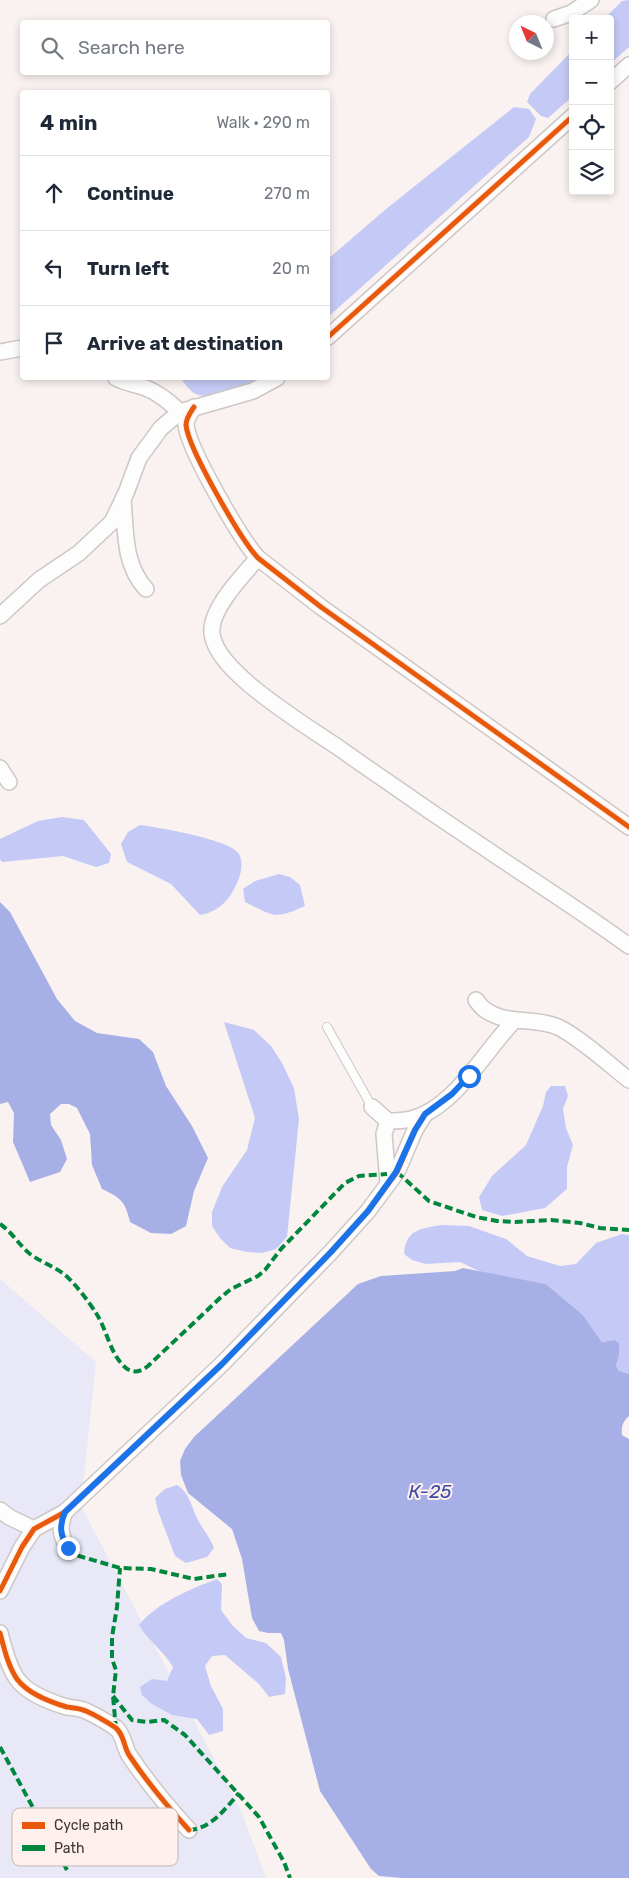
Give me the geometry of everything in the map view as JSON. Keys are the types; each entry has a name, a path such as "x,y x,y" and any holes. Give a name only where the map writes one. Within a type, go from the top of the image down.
{"street":[{"path":"554,19 572,13 591,0"},
{"path":"614,78 629,65"},
{"path":"330,335 569,120"},
{"path":"0,352 20,348"},
{"path":"120,380 145,387 187,410"},
{"path":"0,616 39,580 79,553 112,522 139,458 161,428 187,410 253,391 273,380"},
{"path":"187,410 186,420 190,439 217,493 250,549 258,558 322,607 629,827"},
{"path":"123,499 126,547 131,567 137,580 146,589"},
{"path":"258,558 237,582 218,610 214,621 212,633 216,647 224,659 250,685 390,785 560,897 629,946"},
{"path":"0,768 8,782"},
{"path":"476,1000 487,1011 503,1019 544,1023 558,1027 629,1080"},
{"path":"372,1107 388,1121 410,1120 425,1114 459,1087 515,1020"},
{"path":"0,1591 22,1546 34,1529 65,1512 180,1405 285,1300 368,1211 396,1172 415,1130 425,1114"},
{"path":"388,1121 384,1134 388,1183"},
{"path":"0,1510 9,1517 34,1529"},
{"path":"65,1512 60,1530 68,1548"},
{"path":"0,1632 8,1659 18,1679 27,1689 41,1697 85,1710 116,1728 121,1734 127,1752 169,1808"},
{"path":"178,1818 189,1830"}],"lane":[{"path":"327,1027 372,1107"}],"shaded area":[{"path":"629,0 629,47 614,60 614,15 608,15 622,1"},
{"path":"569,54 569,100 548,118 541,116 527,102 530,94"},
{"path":"514,107 529,109 536,119 529,137 330,315 330,257 386,209"},
{"path":"182,380 255,380 228,393 219,395 202,396 188,388"},
{"path":"62,817 84,820 111,854 109,863 96,867 63,856 2,862 0,859 0,839 38,821"},
{"path":"140,825 209,839 233,849 239,854 241,858 240,873 237,883 227,900 215,910 200,915 171,884 127,862 121,844 128,832"},
{"path":"279,874 290,877 300,885 305,906 280,915 269,913 245,902 243,889 255,881"},
{"path":"224,1022 254,1030 271,1046 294,1088 299,1119 287,1237 276,1249 262,1253 230,1248 212,1226 212,1212 222,1187 247,1150 255,1118"},
{"path":"551,1086 565,1086 568,1096 563,1109 566,1128 573,1145 567,1167 567,1189 545,1208 502,1216 482,1210 479,1197 492,1176 526,1145 543,1106 546,1092"},
{"path":"441,1225 469,1226 506,1239 527,1256 560,1266 576,1264 596,1243 622,1234 629,1235 629,1374 619,1371 616,1366 619,1355 614,1340 602,1342 583,1315 546,1284 483,1273 460,1262 426,1264 412,1260 404,1254 405,1246 411,1235 421,1229"},
{"path":"0,1279 96,1362 81,1506 240,1808 266,1878 0,1878"},
{"path":"177,1485 188,1496 198,1520 214,1548 207,1557 186,1563 175,1556 155,1498 165,1489"},
{"path":"217,1579 222,1584 221,1610 232,1625 246,1638 266,1643 281,1657 286,1678 285,1694 269,1697 259,1684 225,1655 212,1656 205,1666 211,1686 223,1709 223,1731 209,1735 197,1719 172,1715 152,1704 142,1695 140,1687 152,1679 167,1681 173,1667 139,1625 164,1603"}],"water":[{"path":"0,902 10,912 57,999 75,1021 97,1033 139,1039 153,1052 166,1086 192,1126 208,1158 194,1191 186,1226 171,1234 151,1233 130,1222 121,1201 102,1189 92,1165 90,1134 77,1108 69,1104 61,1104 50,1114 51,1125 61,1140 67,1159 60,1172 30,1182 13,1142 14,1113 8,1102 0,1104"},
{"name":"К-25","path":"463,1268 546,1284 583,1315 602,1342 614,1340 619,1343 619,1355 616,1366 619,1371 629,1374 629,1416 622,1427 622,1435 629,1439 629,1878 402,1878 379,1876 371,1869 320,1791 288,1669 284,1640 281,1633 259,1631 252,1618 242,1559 232,1529 188,1493 181,1475 180,1461 185,1449 194,1437 358,1284 381,1276 455,1271"}],"marked path":[{"path":"397,1172 429,1201 476,1217 515,1222 551,1220 580,1223 600,1228 629,1230"},
{"path":"0,1224 30,1254 60,1271 72,1282 96,1313 118,1359 128,1370 138,1371 148,1366 231,1289 258,1276 265,1270 281,1249 345,1183 359,1176 387,1174"},
{"path":"68,1548 79,1556 120,1568 151,1569 194,1579 229,1574"},
{"path":"116,1729 113,1696 116,1670 112,1659 112,1637 117,1607 120,1568"},
{"path":"113,1696 132,1720 147,1722 164,1720 185,1735 259,1817 284,1862 290,1878"},
{"path":"0,1747 33,1808"},
{"path":"189,1830 197,1829 211,1822 239,1793"},
{"path":"65,1866 67,1870"}],"cycle path":[{"path":"330,335 569,120"},
{"path":"194,407 187,418 186,425 189,437 205,472 228,514 258,558 321,607 629,827"},
{"path":"0,1591 22,1547 34,1529 65,1512 222,1364 331,1252 368,1211 397,1172 415,1130 425,1114"},
{"path":"0,1633 11,1668 17,1679 27,1689 40,1697 67,1707 84,1710 116,1728 121,1734 129,1755 170,1808"},
{"path":"178,1818 189,1830"}],"route":[{"path":"68,1548 60,1530 65,1512 166,1419 331,1252 368,1211 396,1172 415,1130 425,1114 452,1094 469,1076"}]}
